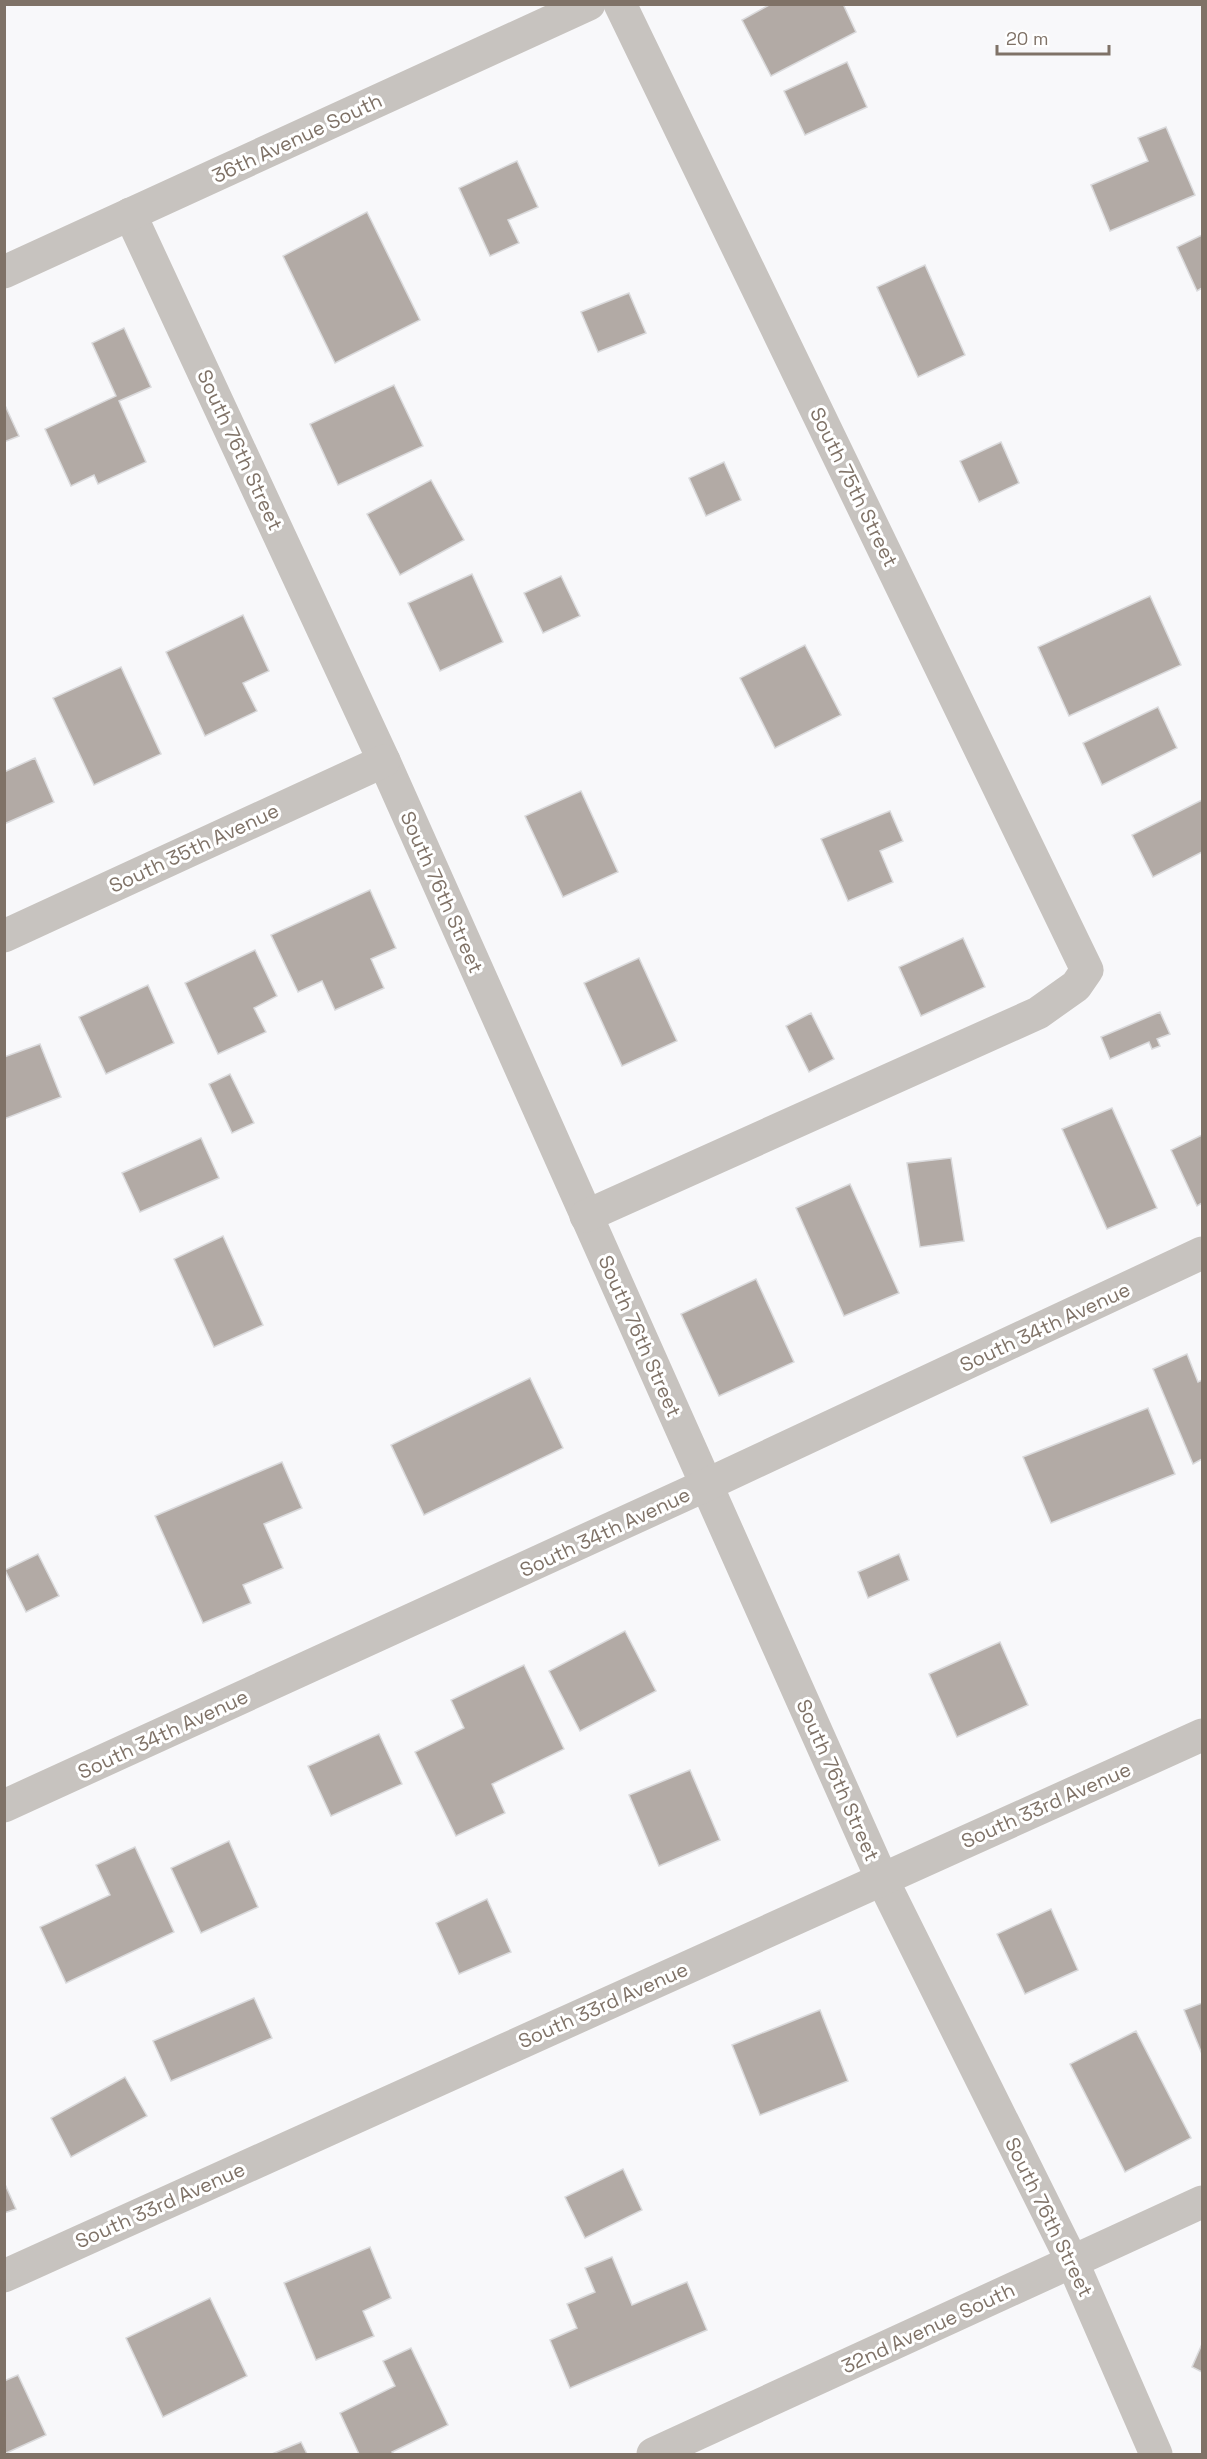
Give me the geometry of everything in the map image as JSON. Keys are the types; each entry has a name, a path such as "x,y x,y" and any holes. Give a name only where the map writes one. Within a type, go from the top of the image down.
{"street":[{"name":"36th Avenue South","path":"4,272 589,4"},
{"name":"South 75th Street","path":"586,1216 1038,1013 1076,986 1087,970 621,4"},
{"name":"South 76th Street","path":"130,214 384,761 882,1879 1072,2261 1156,2454"},
{"name":"South 35th Avenue","path":"4,936 384,761"},
{"name":"South 34th Avenue","path":"4,1806 706,1485 1203,1253"},
{"name":"South 33rd Avenue","path":"4,2276 1203,1735"},
{"name":"32nd Avenue South","path":"653,2454 1203,2202"}],"building":[{"path":"771,4 843,4 856,32 771,76 742,20"},
{"path":"847,62 867,107 805,135 784,91"},
{"path":"1166,127 1195,195 1110,231 1091,185 1148,161 1138,138"},
{"path":"517,161 538,207 508,220 519,243 490,256 459,188"},
{"path":"367,212 420,320 335,363 283,256"},
{"path":"1202,235 1202,288 1197,291 1177,247"},
{"path":"925,265 965,355 918,377 877,287"},
{"path":"629,293 646,333 598,352 581,312"},
{"path":"124,328 151,387 119,401 146,462 98,484 94,475 71,486 45,429 116,396 92,343"},
{"path":"394,385 423,446 338,485 310,424"},
{"path":"4,403 19,436 4,442"},
{"path":"1001,442 1019,483 979,502 960,461"},
{"path":"724,462 741,500 706,516 689,478"},
{"path":"431,480 464,540 400,575 367,514"},
{"path":"472,574 503,642 440,671 408,603"},
{"path":"561,576 580,616 543,633 524,593"},
{"path":"1150,596 1181,665 1069,716 1038,647"},
{"path":"243,615 269,671 243,683 257,711 205,736 166,652"},
{"path":"805,645 841,715 775,748 740,678"},
{"path":"121,667 161,754 94,785 53,698"},
{"path":"1158,707 1177,748 1102,785 1083,743"},
{"path":"35,758 54,802 4,824 4,772"},
{"path":"581,791 618,872 563,897 525,816"},
{"path":"1202,800 1202,852 1153,877 1132,835"},
{"path":"890,811 903,841 880,851 893,882 848,901 821,839"},
{"path":"370,890 396,948 371,959 384,988 335,1010 322,981 298,992 271,935"},
{"path":"963,938 985,987 921,1016 899,967"},
{"path":"255,950 277,996 254,1008 266,1032 218,1054 185,983"},
{"path":"639,958 677,1041 622,1066 584,983"},
{"path":"148,985 174,1043 106,1074 79,1017"},
{"path":"1160,1012 1170,1034 1157,1039 1160,1046 1152,1049 1149,1042 1110,1059 1101,1037"},
{"path":"811,1013 834,1059 809,1072 786,1026"},
{"path":"40,1044 61,1097 4,1119 4,1057"},
{"path":"230,1074 254,1123 232,1133 209,1084"},
{"path":"1112,1108 1157,1208 1107,1229 1062,1129"},
{"path":"1202,1135 1202,1203 1197,1206 1171,1150"},
{"path":"201,1138 219,1178 140,1212 122,1173"},
{"path":"951,1158 964,1241 920,1247 907,1163"},
{"path":"850,1184 899,1293 844,1316 796,1208"},
{"path":"223,1236 263,1325 214,1347 174,1259"},
{"path":"756,1279 794,1362 719,1396 681,1314"},
{"path":"1187,1354 1198,1382 1202,1380 1202,1459 1193,1464 1153,1369"},
{"path":"530,1378 563,1448 424,1515 391,1445"},
{"path":"1148,1408 1175,1474 1051,1523 1023,1457"},
{"path":"282,1462 302,1508 264,1524 283,1568 243,1585 251,1603 203,1623 155,1516"},
{"path":"38,1554 59,1596 26,1612 5,1570"},
{"path":"899,1554 909,1580 868,1598 858,1572"},
{"path":"625,1631 656,1691 580,1731 549,1671"},
{"path":"1000,1642 1028,1705 957,1737 929,1674"},
{"path":"524,1665 564,1749 492,1784 505,1813 456,1836 415,1752 464,1728 451,1700"},
{"path":"379,1734 402,1784 331,1816 308,1766"},
{"path":"690,1770 720,1840 659,1866 629,1795"},
{"path":"229,1841 258,1907 201,1933 171,1868"},
{"path":"135,1847 174,1932 66,1983 40,1927 110,1895 96,1865"},
{"path":"487,1899 511,1952 459,1974 436,1923"},
{"path":"1051,1909 1078,1970 1025,1994 997,1934"},
{"path":"254,1998 272,2038 171,2081 153,2041"},
{"path":"1202,2003 1202,2054 1184,2010"},
{"path":"820,2010 848,2081 760,2115 732,2045"},
{"path":"1136,2031 1191,2138 1125,2172 1070,2064"},
{"path":"125,2077 147,2116 71,2157 51,2118"},
{"path":"623,2169 642,2210 585,2238 565,2197"},
{"path":"4,2182 16,2209 4,2213"},
{"path":"370,2247 391,2298 363,2311 374,2336 316,2360 284,2283"},
{"path":"612,2257 632,2305 687,2282 707,2330 570,2388 550,2340 577,2328 567,2304 595,2292 585,2268"},
{"path":"210,2298 247,2376 163,2417 126,2338"},
{"path":"1202,2344 1202,2372 1192,2367"},
{"path":"411,2348 448,2425 392,2452 394,2454 359,2454 340,2413 395,2386 383,2361"},
{"path":"18,2375 46,2435 4,2454 4,2381"},
{"path":"301,2442 307,2454 272,2454"}]}
